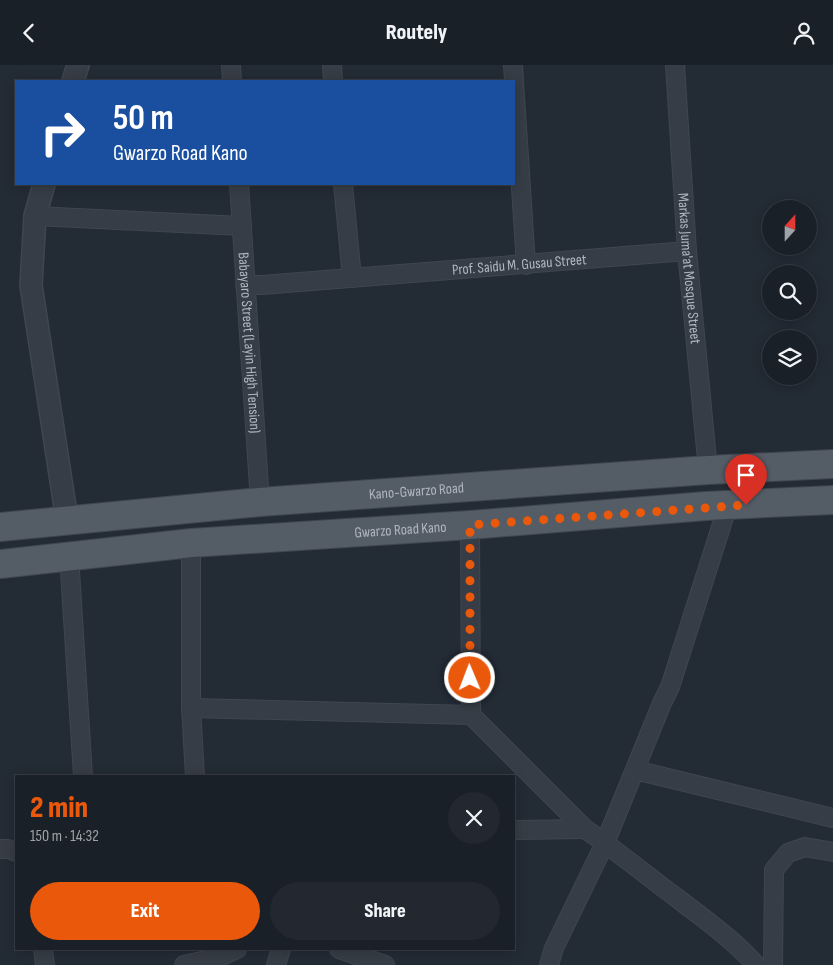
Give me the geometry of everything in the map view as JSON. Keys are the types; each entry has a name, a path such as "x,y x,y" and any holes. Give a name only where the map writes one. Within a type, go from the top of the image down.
{"main road":[{"name":"Kano-Gwarzo Road","path":"0,527 260,502 708,470 833,464"},
{"name":"Gwarzo Road Kano","path":"0,563 191,543 470,525 728,505 833,500"}],"street":[{"path":"73,80 78,65"},
{"path":"231,65 232,80"},
{"path":"332,65 333,80"},
{"path":"513,65 514,80"},
{"name":"Markas Juma'at Mosque Street","path":"675,65 687,251 708,470"},
{"path":"515,96 526,265"},
{"path":"44,185 35,216 31,285 66,520"},
{"name":"Babayaro Street (Layin High Tension)","path":"239,185 260,502"},
{"path":"343,185 352,278"},
{"path":"35,216 242,226"},
{"name":"Prof. Saidu M. Gusau Street","path":"245,285 526,265 687,251"},
{"path":"549,965 554,948 605,843 670,687 728,505"},
{"path":"470,525 471,715"},
{"path":"191,543 190,709 195,775"},
{"path":"69,555 83,775"},
{"path":"190,709 471,715 585,829 722,934 756,965"},
{"path":"635,770 833,818"},
{"path":"515,830 585,829"},
{"path":"773,965 774,870 788,853 805,847 833,852"},
{"path":"0,849 15,852"},
{"path":"43,950 45,965"},
{"path":"184,965 232,950"},
{"path":"276,965 281,950"},
{"path":"342,950 385,965"}],"route":[{"path":"470,678 470,525 706,506 746,505"}]}
